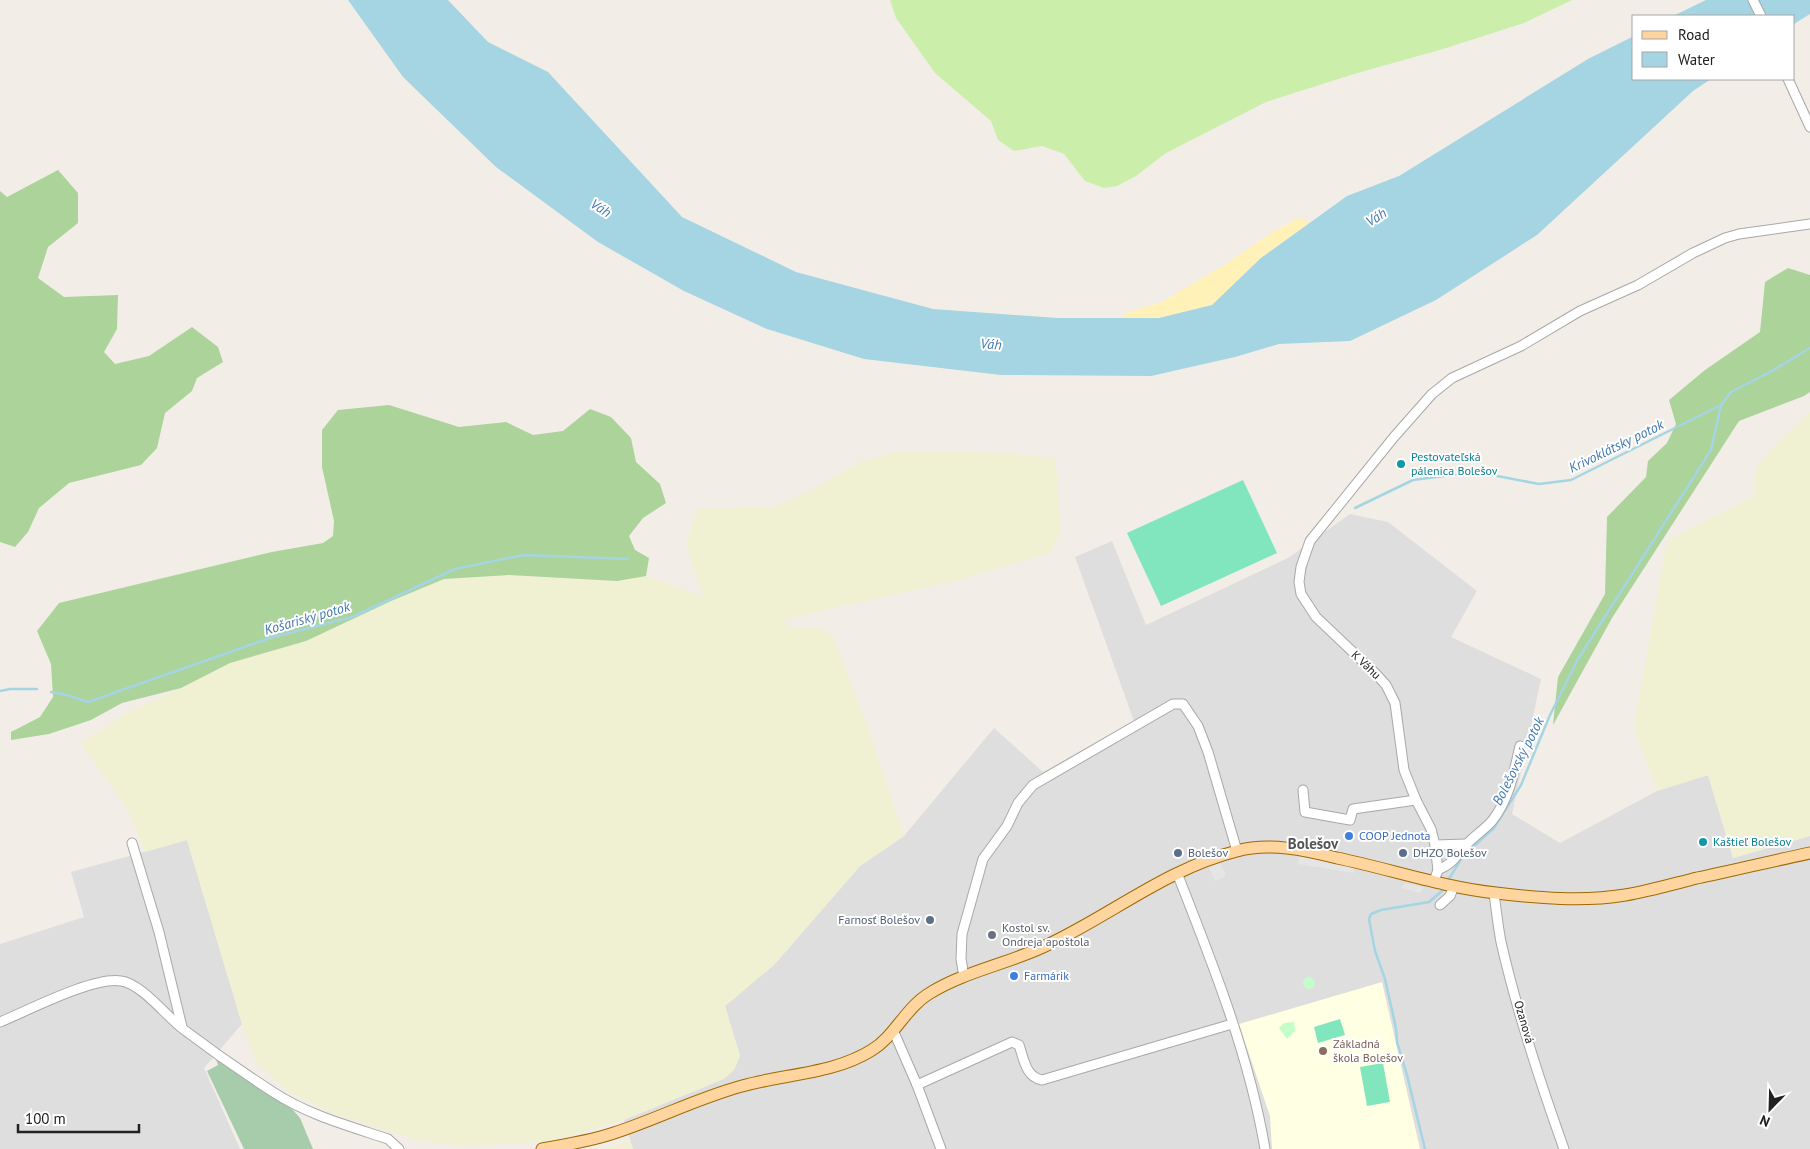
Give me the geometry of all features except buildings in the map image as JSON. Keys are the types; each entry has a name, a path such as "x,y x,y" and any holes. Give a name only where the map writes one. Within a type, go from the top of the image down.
{"main road":[{"path":"542,1149 604,1136 740,1086 814,1071 870,1051 881,1043 920,1000 930,992 1041,948 1176,872 1237,850 1267,848 1300,850 1494,893 1569,898 1624,895 1810,853"}],"street":[{"path":"1753,0 1760,15"},
{"path":"1788,80 1810,127"},
{"name":"K Váhu","path":"1443,881 1431,829 1416,800 1402,761 1394,703 1386,685 1316,617 1301,594 1299,582 1305,552 1310,541 1337,506 1432,394 1452,378 1521,346 1580,311 1638,284 1693,253 1725,238 1739,234 1810,224"},
{"path":"964,977 961,959 962,934 976,880 983,859 1007,826 1018,803 1033,785 1173,704 1184,704 1198,726 1208,752 1237,850"},
{"path":"1440,905 1450,896 1443,881 1450,865 1466,844 1483,831 1497,814 1510,787 1520,746"},
{"path":"1303,790 1305,812 1350,820 1353,809 1416,800"},
{"path":"132,843 159,932 182,1028"},
{"path":"1435,845 1466,844"},
{"path":"1176,872 1210,959 1232,1024 1259,1110 1265,1149"},
{"name":"Ozanová","path":"1494,893 1501,941 1510,976 1546,1099 1564,1149"},
{"path":"0,1022 85,986 109,980 122,981 139,990 182,1028 283,1098 303,1109 388,1139 399,1149"},
{"path":"917,1085 1012,1042 1019,1045 1030,1074 1042,1080 1232,1024"},
{"path":"894,1030 941,1149"}],"shaded area":[{"path":"1810,412 1810,836 1733,858 1708,775 1657,791 1634,727 1667,541 1754,496 1755,469 1777,443"},
{"path":"901,451 1000,453 1055,458 1060,535 1049,553 959,580 784,619 789,627 819,628 833,636 870,733 904,836 860,866 774,965 725,1006 740,1056 734,1070 724,1079 624,1120 551,1141 471,1146 419,1141 337,1115 290,1093 256,1062 242,1024 187,840 145,852 128,810 81,743 127,713 230,663 306,641 391,601 444,579 509,575 617,581 646,576 703,597 686,545 697,509 774,507 814,489 862,461"},
{"path":"1350,514 1388,522 1477,591 1451,637 1541,679 1512,814 1560,843 1657,791 1708,775 1733,858 1810,836 1810,1149 633,1149 624,1120 723,1079 740,1056 725,1006 774,965 860,866 904,836 994,728 1043,772 1134,721 1075,557 1112,541 1146,625 1288,558"},
{"path":"187,840 242,1024 204,1068 240,1149 0,1149 0,944 84,917 71,872"},
{"path":"1300,850 1355,862 1354,873 1298,864"},
{"path":"1221,863 1226,876 1215,881 1209,868"},
{"path":"1405,883 1424,888 1420,893 1401,888"},
{"name":"Základná škola Bolešov","path":"1382,982 1420,1149 1272,1149 1270,1116 1239,1024"},
{"path":"216,1059 293,1110 300,1118 313,1149 244,1149 207,1071 218,1065"},
{"path":"630,1141 633,1149 605,1149"}],"green space":[{"path":"890,0 1572,0 1524,23 1266,102 1166,153 1136,176 1117,186 1104,188 1085,181 1064,154 1042,146 1014,151 998,140 991,121 935,73 896,18"},
{"path":"58,170 78,193 78,223 48,247 38,278 64,297 118,295 117,329 104,352 115,364 149,356 192,327 218,347 223,362 197,378 192,391 165,413 157,448 141,465 69,483 39,508 28,532 15,547 0,542 0,191 7,197"},
{"path":"1788,268 1810,275 1810,392 1739,421 1612,618 1553,725 1558,677 1605,594 1607,517 1646,477 1648,461 1667,443 1676,424 1669,400 1705,370 1760,332 1765,282"},
{"path":"389,405 459,427 506,422 533,435 563,431 590,409 611,417 631,438 636,462 660,484 666,503 643,518 629,536 635,550 649,558 646,576 617,581 509,575 444,579 391,601 306,641 230,663 181,688 122,703 91,720 49,734 11,740 11,732 40,717 53,697 51,664 37,631 59,603 272,552 323,543 333,536 334,521 322,467 322,430 338,410"},
{"path":"1243,480 1277,553 1161,606 1127,533"},
{"path":"1307,977 1311,977 1315,983 1311,989 1307,989 1303,985 1303,981"},
{"path":"1340,1019 1345,1035 1318,1043 1314,1027"},
{"path":"1294,1022 1295,1031 1287,1039 1279,1028 1284,1023"},
{"path":"1383,1063 1390,1102 1367,1106 1360,1067"}],"sand":[{"path":"1299,218 1311,222 1261,258 1212,305 1159,318 1125,318 1122,314 1162,302 1226,264 1271,233"}],"water":[{"name":"Váh","path":"348,0 448,0 488,42 548,72 682,217 796,272 933,309 1057,318 1159,318 1212,305 1261,258 1347,196 1399,176 1588,59 1632,37 1632,80 1710,80 1693,91 1537,235 1436,300 1350,341 1279,344 1235,357 1151,376 1001,375 864,359 767,329 684,291 598,242 496,167 403,77"},
{"path":"1706,0 1810,0 1810,14 1795,23 1795,15 1675,15"}],"waterway":[{"name":"Krivoklátsky potok","path":"1355,508 1413,480 1476,472 1539,484 1571,480 1721,405 1731,392 1770,372 1810,348"},
{"name":"Bolešovský potok","path":"1447,882 1463,856 1494,828 1521,785 1550,715 1578,659 1711,450 1721,405"},
{"name":"Košariský potok","path":"51,692 88,702 270,638 352,617 455,569 524,555 628,559"},
{"name":"Košariský potok","path":"0,691 37,689"},
{"name":"Bolešovský potok","path":"1425,1149 1397,1042 1396,1028 1385,979 1375,951 1369,919 1371,914 1381,910 1429,902 1445,887"}],"place":[{"name":"Pestovateľská pálenica Bolešov","path":"1401,464"},
{"name":"COOP Jednota","path":"1349,836"},
{"name":"Kaštieľ Bolešov","path":"1703,842"},
{"name":"Bolešov","path":"1178,853"},
{"name":"DHZO Bolešov","path":"1403,853"},
{"name":"Farnosť Bolešov","path":"930,920"},
{"name":"Kostol sv. Ondreja apoštola","path":"992,935"},
{"name":"Farmárik","path":"1014,976"},
{"name":"Základná škola Bolešov","path":"1323,1051"}],"district":[{"name":"Bolešov","path":"1313,844"}]}
